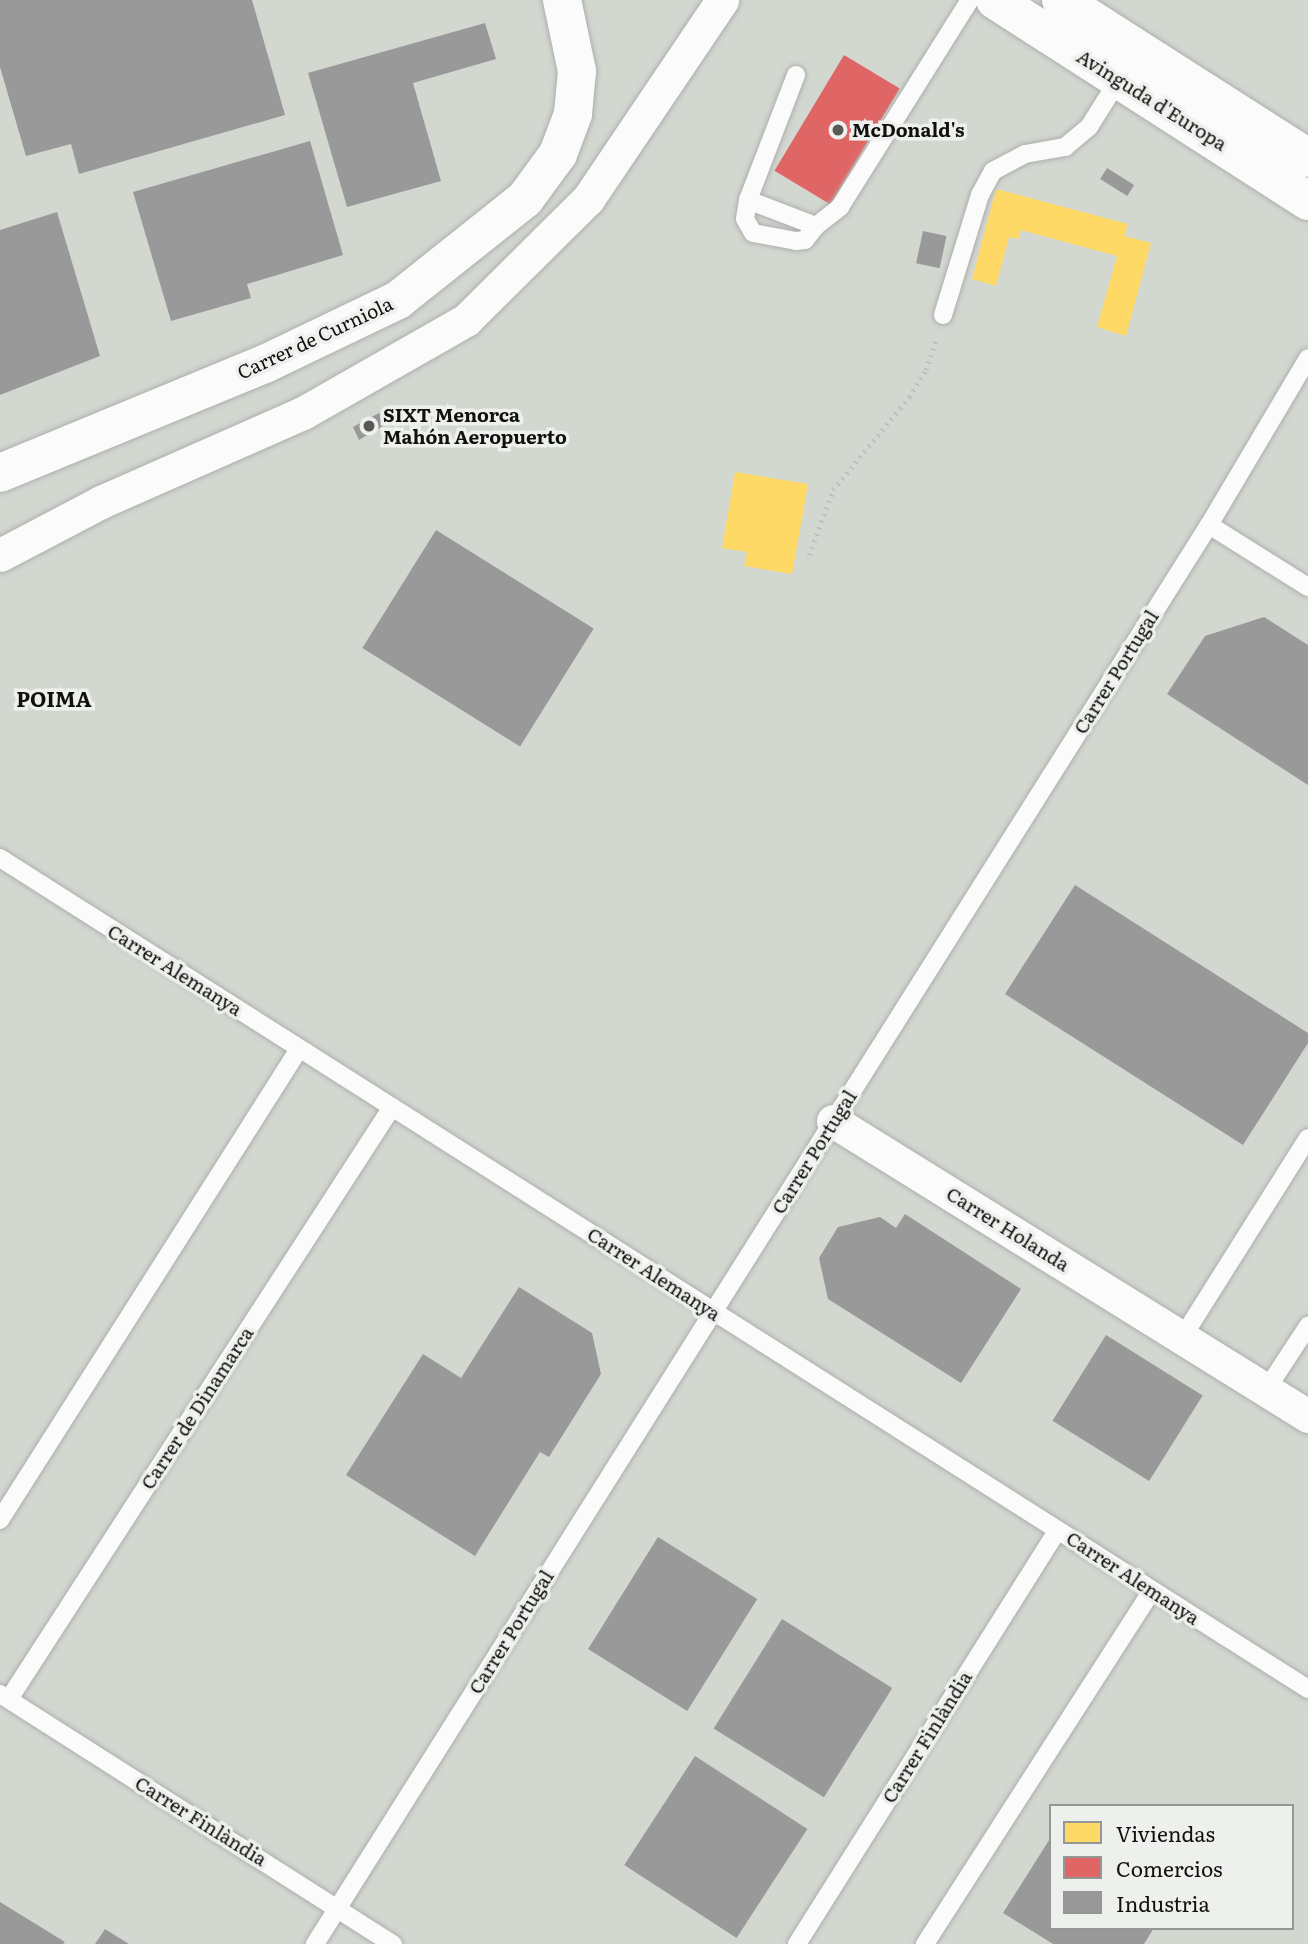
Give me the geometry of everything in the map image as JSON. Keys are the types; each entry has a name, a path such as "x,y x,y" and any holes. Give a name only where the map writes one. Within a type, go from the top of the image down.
{"street":[{"name":"Carrer de Curniola","path":"0,472 265,364 398,300 525,199 558,154 573,114 577,71 562,0"},
{"path":"0,555 101,502 303,413 466,320 588,199 722,0"},
{"name":"Avinguda d'Europa","path":"995,0 1308,201"},
{"name":"Avinguda d'Europa","path":"1061,0 1308,158"},
{"name":"Carrer Holanda","path":"834,1121 1308,1416"}],"lane":[{"path":"796,75 748,200 745,219 752,233 796,241 805,240 840,207 970,0"},
{"path":"943,316 980,195 993,172 1025,154 1065,147 1089,127 1119,79"},
{"path":"748,200 817,226"},
{"name":"Carrer Portugal","path":"315,1944 1209,525 1308,358"},
{"path":"1209,525 1308,587"},
{"name":"Carrer Alemanya","path":"0,858 1308,1689"},
{"path":"0,1520 299,1049"},
{"name":"Carrer de Dinamarca","path":"4,1696 392,1107"},
{"path":"1182,1338 1308,1138"},
{"path":"1266,1390 1308,1326"},
{"name":"Carrer Finlàndia","path":"797,1944 1058,1530"},
{"path":"925,1944 1152,1591"},
{"name":"Carrer Finlàndia","path":"4,1696 393,1944"}],"path":[{"path":"809,555 833,489 926,370 943,316"}],"shaded area":[{"path":"0,0 1308,0 1308,1944 0,1944"}],"building: Viviendas":[{"path":"996,189 1128,224 1124,236 1151,243 1126,336 1097,327 1117,256 1021,230 1018,239 1009,237 996,286 972,279"},
{"path":"735,472 808,484 792,574 744,566 747,552 722,548"}],"building: Comercios":[{"name":"McDonald's","path":"844,55 900,88 830,204 774,171"}],"building: Industria":[{"path":"0,0 252,0 285,115 79,174 71,144 26,156 0,67"},
{"path":"485,23 496,59 413,83 441,181 347,207 308,73"},
{"path":"310,141 343,255 247,284 251,298 171,321 133,192"},
{"path":"1107,168 1134,185 1127,196 1100,179"},
{"path":"57,212 100,356 0,395 0,230"},
{"path":"923,231 946,236 940,268 916,263"},
{"name":"SIXT Menorca Mahón Aeropuerto","path":"379,413 386,424 359,440 353,427"},
{"path":"436,530 594,629 520,746 362,648"},
{"path":"1264,617 1308,645 1308,785 1167,694 1205,636"},
{"path":"1075,885 1308,1033 1308,1043 1243,1145 1005,994"},
{"path":"905,1214 1021,1289 961,1383 828,1299 819,1258 838,1227 880,1217 896,1228"},
{"path":"519,1287 592,1333 601,1374 549,1457 540,1452 475,1556 346,1475 423,1354 461,1378"},
{"path":"1106,1335 1203,1395 1149,1481 1052,1421"},
{"path":"658,1537 757,1599 687,1711 588,1649"},
{"path":"782,1619 892,1688 824,1797 714,1728"},
{"path":"695,1756 807,1829 737,1938 624,1865"},
{"path":"1049,1840 1049,1930 1153,1930 1144,1944 1053,1944 1003,1913"},
{"path":"0,1902 65,1942 0,1944"},
{"path":"105,1929 129,1944 95,1944"}],"place":[{"name":"McDonald's","path":"838,130"},
{"name":"SIXT Menorca Mahón Aeropuerto","path":"369,426"}],"district":[{"name":"POIMA","path":"54,698"}]}
